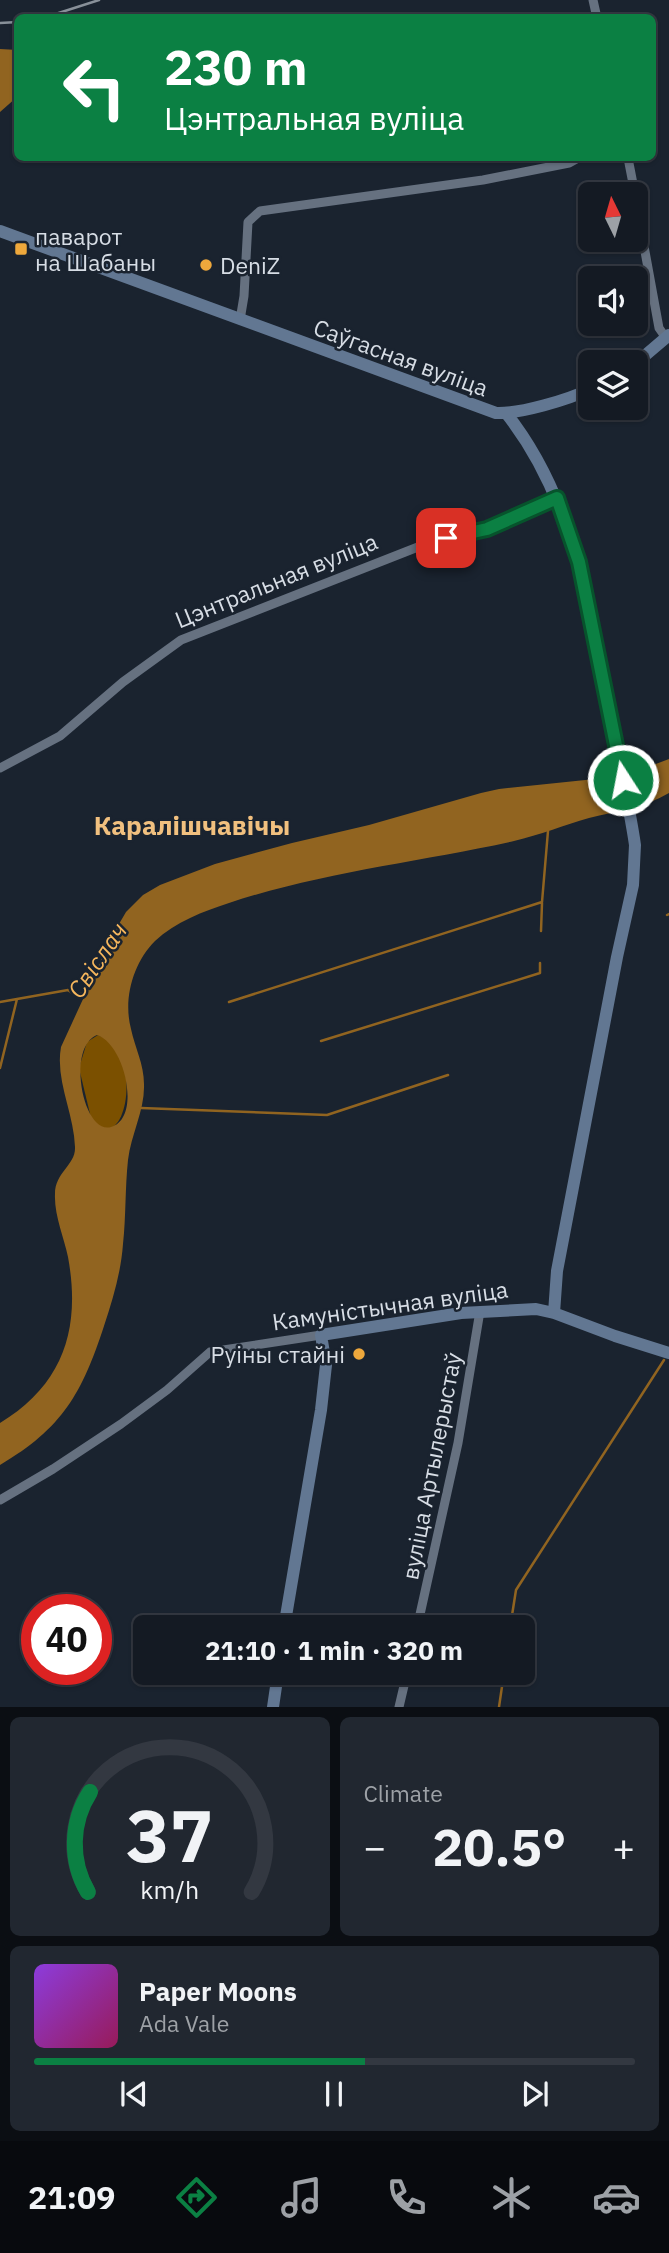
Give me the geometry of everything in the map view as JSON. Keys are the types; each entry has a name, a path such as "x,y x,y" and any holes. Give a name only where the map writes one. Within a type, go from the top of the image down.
{"street":[{"path":"240,320 248,222 260,211 483,180 573,161"},
{"path":"629,161 632,182"},
{"name":"Саўгасная вуліца","path":"0,231 476,407 506,414 578,394"},
{"path":"645,252 659,328 667,337 648,353"},
{"path":"506,414 534,452 557,498 579,562 633,831 635,860 633,885 557,1271 554,1313"},
{"name":"Цэнтральная вуліца","path":"0,768 60,736 123,682 181,640 423,545 487,529 557,498"},
{"name":"Камуністычная вуліца","path":"0,1500 110,1431 167,1390 211,1352 243,1345 298,1340 400,1321 480,1311 536,1309 669,1353"},
{"name":"вуліца Артылерыстаў","path":"420,1615 457,1443 480,1311"},
{"path":"286,1615 321,1410 326,1365 321,1335"},
{"path":"273,1707 276,1685"},
{"path":"399,1707 404,1685"}],"shaded area":[{"path":"0,49 14,50 14,100 0,112"},
{"path":"669,759 669,793 640,806 514,841 335,875 264,892 190,918 155,941 141,960 129,994 129,1018 143,1070 144,1094 128,1160 122,1254 110,1306 96,1350 67,1407 40,1437 0,1465 0,1423 22,1408 39,1391 63,1352 69,1330 71,1283 55,1194 58,1180 72,1159 75,1147 61,1072 61,1047 112,936 126,912 143,895 160,885 215,864 499,789 624,776","holes":["97,1035 107,1041 122,1066 128,1096 126,1110 120,1121 111,1127 101,1126 93,1118 86,1105 80,1071 82,1056 88,1043"]},
{"path":"98,1035 113,1045 122,1061 126,1080 126,1100 121,1116 113,1127 103,1128 91,1118 79,1068 87,1042"}],"waterway":[{"path":"229,1002 542,902 548,831"},
{"path":"541,931 542,903"},
{"path":"321,1041 540,973 540,963"},
{"name":"Свіслач","path":"0,1068 17,999 68,990 75,995 87,993"},
{"path":"0,1002 17,999"},
{"path":"141,1108 327,1115 448,1075"},
{"path":"512,1615 516,1590 664,1360"},
{"path":"499,1707 502,1685"}],"railway":[{"path":"55,14 99,0"},
{"path":"0,23 14,22"}],"place":[{"name":"паварот на Шабаны","path":"21,249"},
{"name":"DeniZ","path":"206,265"},
{"name":"Руіны стайні","path":"359,1354"}],"district":[{"name":"Каралішчавічы","path":"192,825"}],"route":[{"path":"446,538 487,529 557,498 579,562 623,780"}]}
